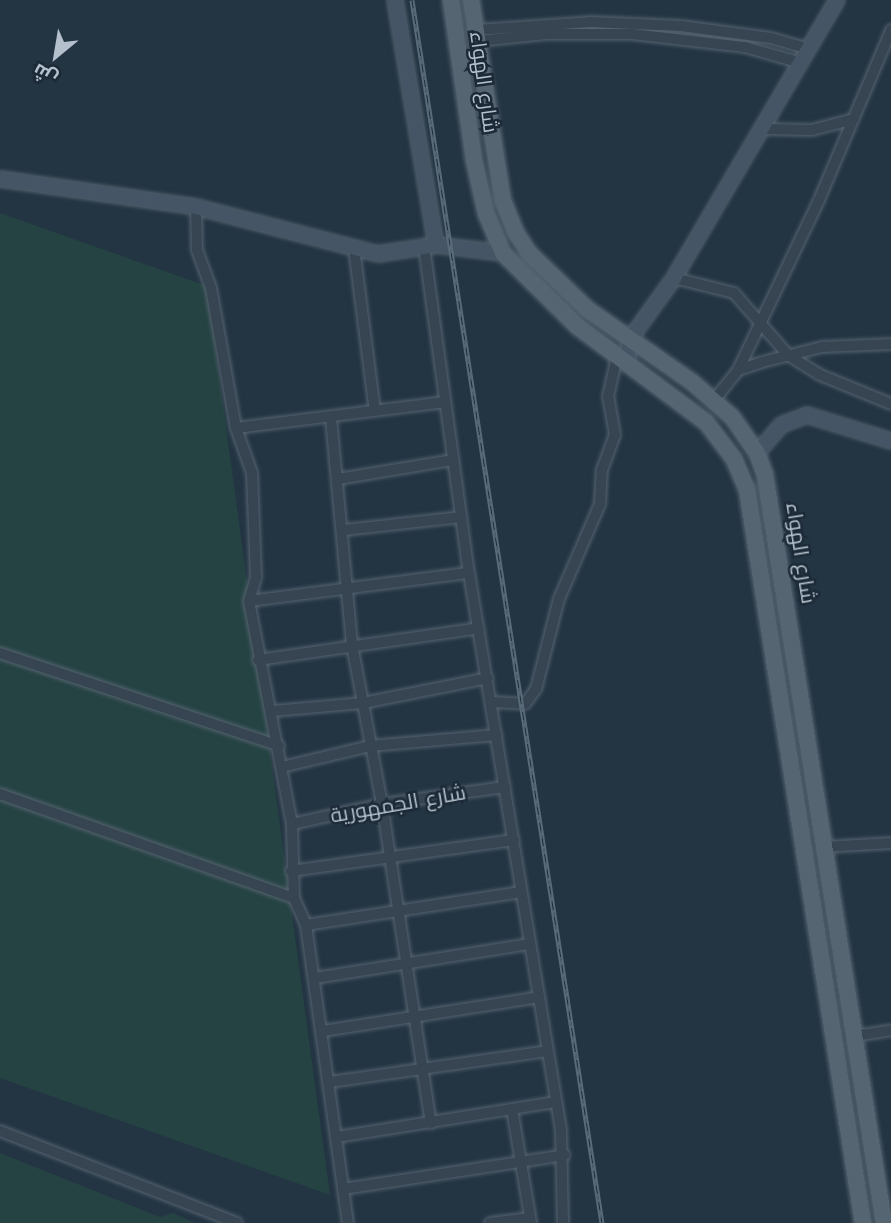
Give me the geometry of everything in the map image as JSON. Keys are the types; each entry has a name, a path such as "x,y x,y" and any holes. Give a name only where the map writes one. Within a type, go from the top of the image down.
{"main road":[{"name":"شارع الهواء","path":"451,0 474,160 486,213 503,253 544,298 706,422 734,459 747,489 863,1223"},
{"name":"شارع الهواء","path":"471,0 507,215 529,253 552,278 714,400 757,453 774,513 824,847 885,1196 884,1223"}],"street":[{"path":"395,0 430,246 445,402 469,573 564,1155 563,1223"},
{"path":"491,702 525,704 536,689 559,599 600,504 603,470 615,435 608,397 630,339 674,278 837,0"},
{"path":"478,36 590,22 681,26 771,38 808,49"},
{"path":"714,400 738,370 758,323 801,242 891,30"},
{"path":"478,36 632,34 745,47 801,64"},
{"path":"762,129 812,130 854,118"},
{"path":"0,179 196,207 388,255 430,246 503,253"},
{"path":"196,207 197,250 211,288 236,428 252,474 256,578 249,601 258,660 273,711 292,824 291,871 295,898 306,925 315,978 348,1223"},
{"path":"354,248 375,411"},
{"path":"674,278 734,293 753,311 758,323 788,355 818,374 891,404"},
{"path":"738,370 788,355 839,345 891,344"},
{"path":"236,428 445,402"},
{"path":"757,453 781,425 807,415 891,441"},
{"path":"331,418 344,530 345,587 352,645 391,858 431,1123"},
{"path":"338,479 453,460"},
{"path":"344,530 461,517"},
{"path":"249,601 469,573"},
{"path":"258,660 479,628"},
{"path":"0,653 279,746"},
{"path":"273,711 363,703 488,678"},
{"path":"282,766 370,746 497,735"},
{"name":"شارع الجمهورية","path":"292,824 382,804 505,786"},
{"path":"0,794 295,898"},
{"path":"291,871 514,840"},
{"path":"824,847 891,843"},
{"path":"306,925 521,892"},
{"path":"315,978 530,944"},
{"path":"323,1031 539,997"},
{"path":"855,1036 891,1030"},
{"path":"330,1082 547,1051"},
{"path":"337,1137 556,1102"},
{"path":"490,1223 530,1221 512,1110"},
{"path":"0,1131 237,1223"},
{"path":"343,1189 564,1155"}],"green space":[{"path":"0,213 207,286 330,1195 0,1078"},
{"path":"0,1153 160,1217 173,1213 194,1223 0,1223"}],"railway":[{"path":"412,0 602,1223"}]}
